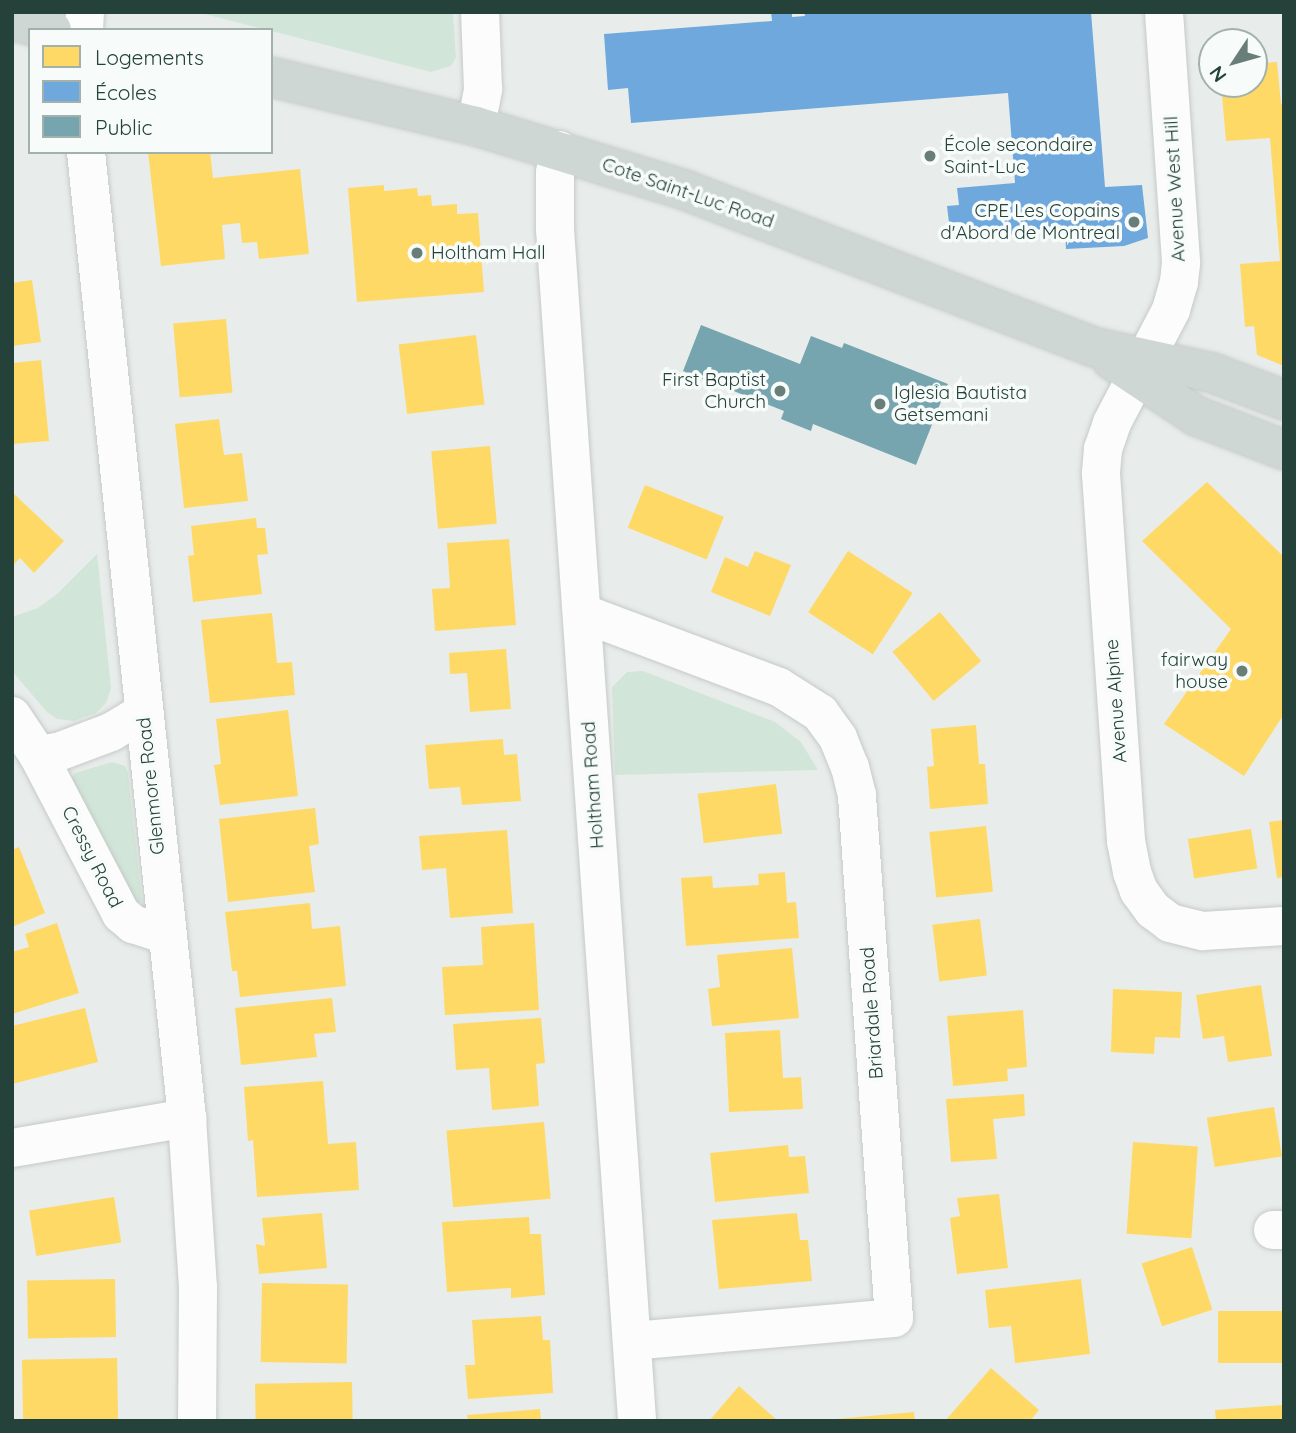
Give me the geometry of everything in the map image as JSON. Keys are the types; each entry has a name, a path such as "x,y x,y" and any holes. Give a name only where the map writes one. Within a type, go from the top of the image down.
{"main road":[{"path":"12,21 43,28"},
{"name":"Cote Saint-Luc Road","path":"273,77 476,126 559,150 748,212 1093,347 1140,368 1196,416 1284,450"},
{"name":"Cote Saint-Luc Road","path":"1140,368 1213,373 1284,400"}],"street":[{"path":"476,126 483,89 480,12"},
{"name":"Avenue West Hill","path":"1140,368 1171,310 1181,263 1164,12"},
{"name":"Holtham Road","path":"559,150 555,173 555,229 637,1421"},
{"name":"Glenmore Road","path":"86,154 187,1118 198,1287 197,1421"},
{"name":"Avenue Alpine","path":"1140,368 1107,438 1100,491 1132,872 1139,891 1153,910 1170,923 1203,931 1284,926"},
{"name":"Briardale Road","path":"582,613 779,687 820,713 838,738 850,767 857,796 894,1318 632,1341"},
{"path":"38,755 65,750 111,732 143,713"},
{"name":"Cressy Road","path":"12,716 38,755 121,914 133,924 167,935"},
{"path":"12,1148 187,1118"}],"green space":[{"path":"197,12 453,12 456,58 451,66 431,72 273,31 273,28 259,28"},
{"path":"97,554 111,688 106,703 96,713 74,721 57,719 46,711 12,671 12,617 38,608 57,594"},
{"path":"643,671 775,722 801,742 818,770 615,775 612,687 627,672"},
{"path":"112,762 125,766 128,773 142,901 131,906 110,853 71,779 75,773"}],"building: Logements":[{"path":"1277,62 1281,104 1284,104 1284,366 1257,355 1254,326 1245,327 1240,264 1280,261 1270,138 1226,141 1222,98 1268,98 1268,63"},
{"path":"148,154 210,154 213,178 300,169 309,254 259,259 257,242 242,243 240,223 222,225 225,259 161,266"},
{"name":"Holtham Hall","path":"384,185 384,191 417,188 418,196 431,195 432,206 457,204 457,214 478,213 484,292 357,302 348,188"},
{"path":"32,280 41,342 12,346 12,283"},
{"path":"226,319 232,393 180,397 173,324"},
{"path":"476,335 485,404 407,414 399,345"},
{"path":"41,360 49,441 12,444 12,363"},
{"path":"219,419 224,455 242,453 248,501 184,508 175,424"},
{"path":"490,446 497,524 438,529 431,451"},
{"name":"fairway house","path":"1207,482 1284,557 1284,714 1244,776 1164,724 1231,629 1142,541"},
{"path":"645,485 724,517 707,559 628,528"},
{"path":"12,492 64,541 34,573 20,558 12,566"},
{"path":"256,518 257,528 265,528 268,554 257,555 262,594 193,602 188,556 194,555 191,526"},
{"path":"509,539 516,625 435,631 432,589 450,588 447,543"},
{"path":"755,551 791,565 770,616 711,592 725,557 748,567"},
{"path":"848,551 913,593 873,654 808,612"},
{"path":"940,612 981,661 934,701 893,652"},
{"path":"272,613 277,663 292,662 295,695 210,703 201,620"},
{"path":"506,649 511,709 470,712 467,673 450,674 449,653"},
{"path":"288,710 298,796 220,805 214,765 221,764 216,719"},
{"path":"976,725 979,764 985,764 988,804 930,809 927,767 934,766 931,729"},
{"path":"503,739 504,755 517,754 521,801 462,805 460,787 429,789 425,745"},
{"path":"776,784 782,834 704,843 698,794"},
{"path":"315,808 319,844 309,846 315,892 228,902 219,819"},
{"path":"1284,820 1284,877 1277,878 1269,822"},
{"path":"986,826 993,892 936,898 929,832"},
{"path":"1251,829 1257,869 1194,879 1188,839"},
{"path":"507,830 513,913 450,918 446,868 422,870 419,836"},
{"path":"19,847 45,913 12,927 12,850"},
{"path":"785,872 787,903 796,902 799,938 686,946 681,878 712,876 713,888 759,885 758,874"},
{"path":"310,903 312,929 340,926 346,986 240,997 237,971 232,971 225,912"},
{"path":"980,919 987,976 939,981 932,925"},
{"path":"57,923 79,993 12,1014 12,952 29,947 25,934"},
{"path":"534,923 539,1010 445,1015 442,967 483,965 481,927"},
{"path":"792,948 799,1018 712,1026 708,989 720,987 717,955"},
{"path":"1261,985 1272,1056 1228,1062 1224,1036 1203,1039 1196,995"},
{"path":"1113,989 1182,992 1180,1038 1155,1037 1154,1054 1111,1052"},
{"path":"332,998 336,1032 314,1034 317,1057 241,1065 235,1008"},
{"path":"85,1008 98,1062 12,1084 12,1026"},
{"path":"1023,1010 1027,1067 1007,1069 1008,1081 953,1086 947,1016"},
{"path":"541,1018 545,1063 536,1064 539,1106 492,1110 489,1068 456,1070 453,1024"},
{"path":"780,1030 783,1078 801,1077 803,1109 729,1112 725,1033"},
{"path":"323,1081 328,1144 356,1142 359,1190 257,1197 253,1140 248,1141 244,1087"},
{"path":"1024,1094 1025,1116 993,1119 997,1159 951,1162 946,1099"},
{"path":"1274,1107 1282,1156 1215,1167 1207,1118"},
{"path":"544,1122 551,1199 453,1207 446,1131"},
{"path":"1133,1142 1198,1147 1191,1238 1127,1234"},
{"path":"788,1145 789,1157 805,1156 809,1193 715,1202 710,1153"},
{"path":"999,1194 1008,1268 957,1274 950,1218 960,1216 957,1198"},
{"path":"114,1197 121,1242 36,1256 29,1210"},
{"path":"322,1213 327,1268 259,1274 256,1244 265,1246 262,1218"},
{"path":"797,1213 800,1240 808,1240 812,1281 719,1289 712,1220"},
{"path":"529,1217 530,1234 541,1234 545,1295 511,1298 511,1288 447,1292 442,1222"},
{"path":"1192,1247 1212,1310 1162,1326 1142,1263"},
{"path":"115,1279 116,1337 28,1339 27,1281"},
{"path":"1081,1279 1090,1354 1015,1363 1011,1326 989,1328 985,1290"},
{"path":"262,1283 348,1285 347,1363 261,1362"},
{"path":"1218,1311 1284,1311 1284,1363 1218,1363"},
{"path":"541,1316 543,1340 550,1340 553,1393 468,1399 465,1365 475,1365 472,1320"},
{"path":"117,1358 118,1421 23,1421 22,1360"},
{"path":"991,1368 1039,1410 1030,1421 945,1421"},
{"path":"352,1382 353,1421 256,1421 255,1384"},
{"path":"739,1386 778,1421 709,1421"},
{"path":"1284,1405 1284,1421 1216,1421 1215,1410"},
{"path":"540,1409 541,1421 468,1421 467,1415"},
{"path":"914,1412 915,1421 836,1421 836,1419"}],"building: Écoles":[{"name":"École secondaire Saint-Luc","path":"771,12 792,12 792,17 805,16 804,12 1091,12 1105,187 1142,185 1148,238 1124,246 1066,249 1065,231 963,238 961,222 949,223 947,206 959,205 957,188 1015,183 1008,93 631,123 628,88 608,90 604,34 772,21"}],"building: Public":[{"path":"701,325 800,364 811,336 842,348 844,343 948,384 916,465 813,424 811,431 781,419 784,411 683,371"}],"place":[{"name":"École secondaire Saint-Luc","path":"930,156"},
{"name":"CPE Les Copains d'Abord de Montreal","path":"1134,222"},
{"name":"Holtham Hall","path":"417,253"},
{"name":"First Baptist Church","path":"780,391"},
{"name":"Iglesia Bautista Getsemani","path":"880,404"},
{"name":"fairway house","path":"1242,671"}]}
